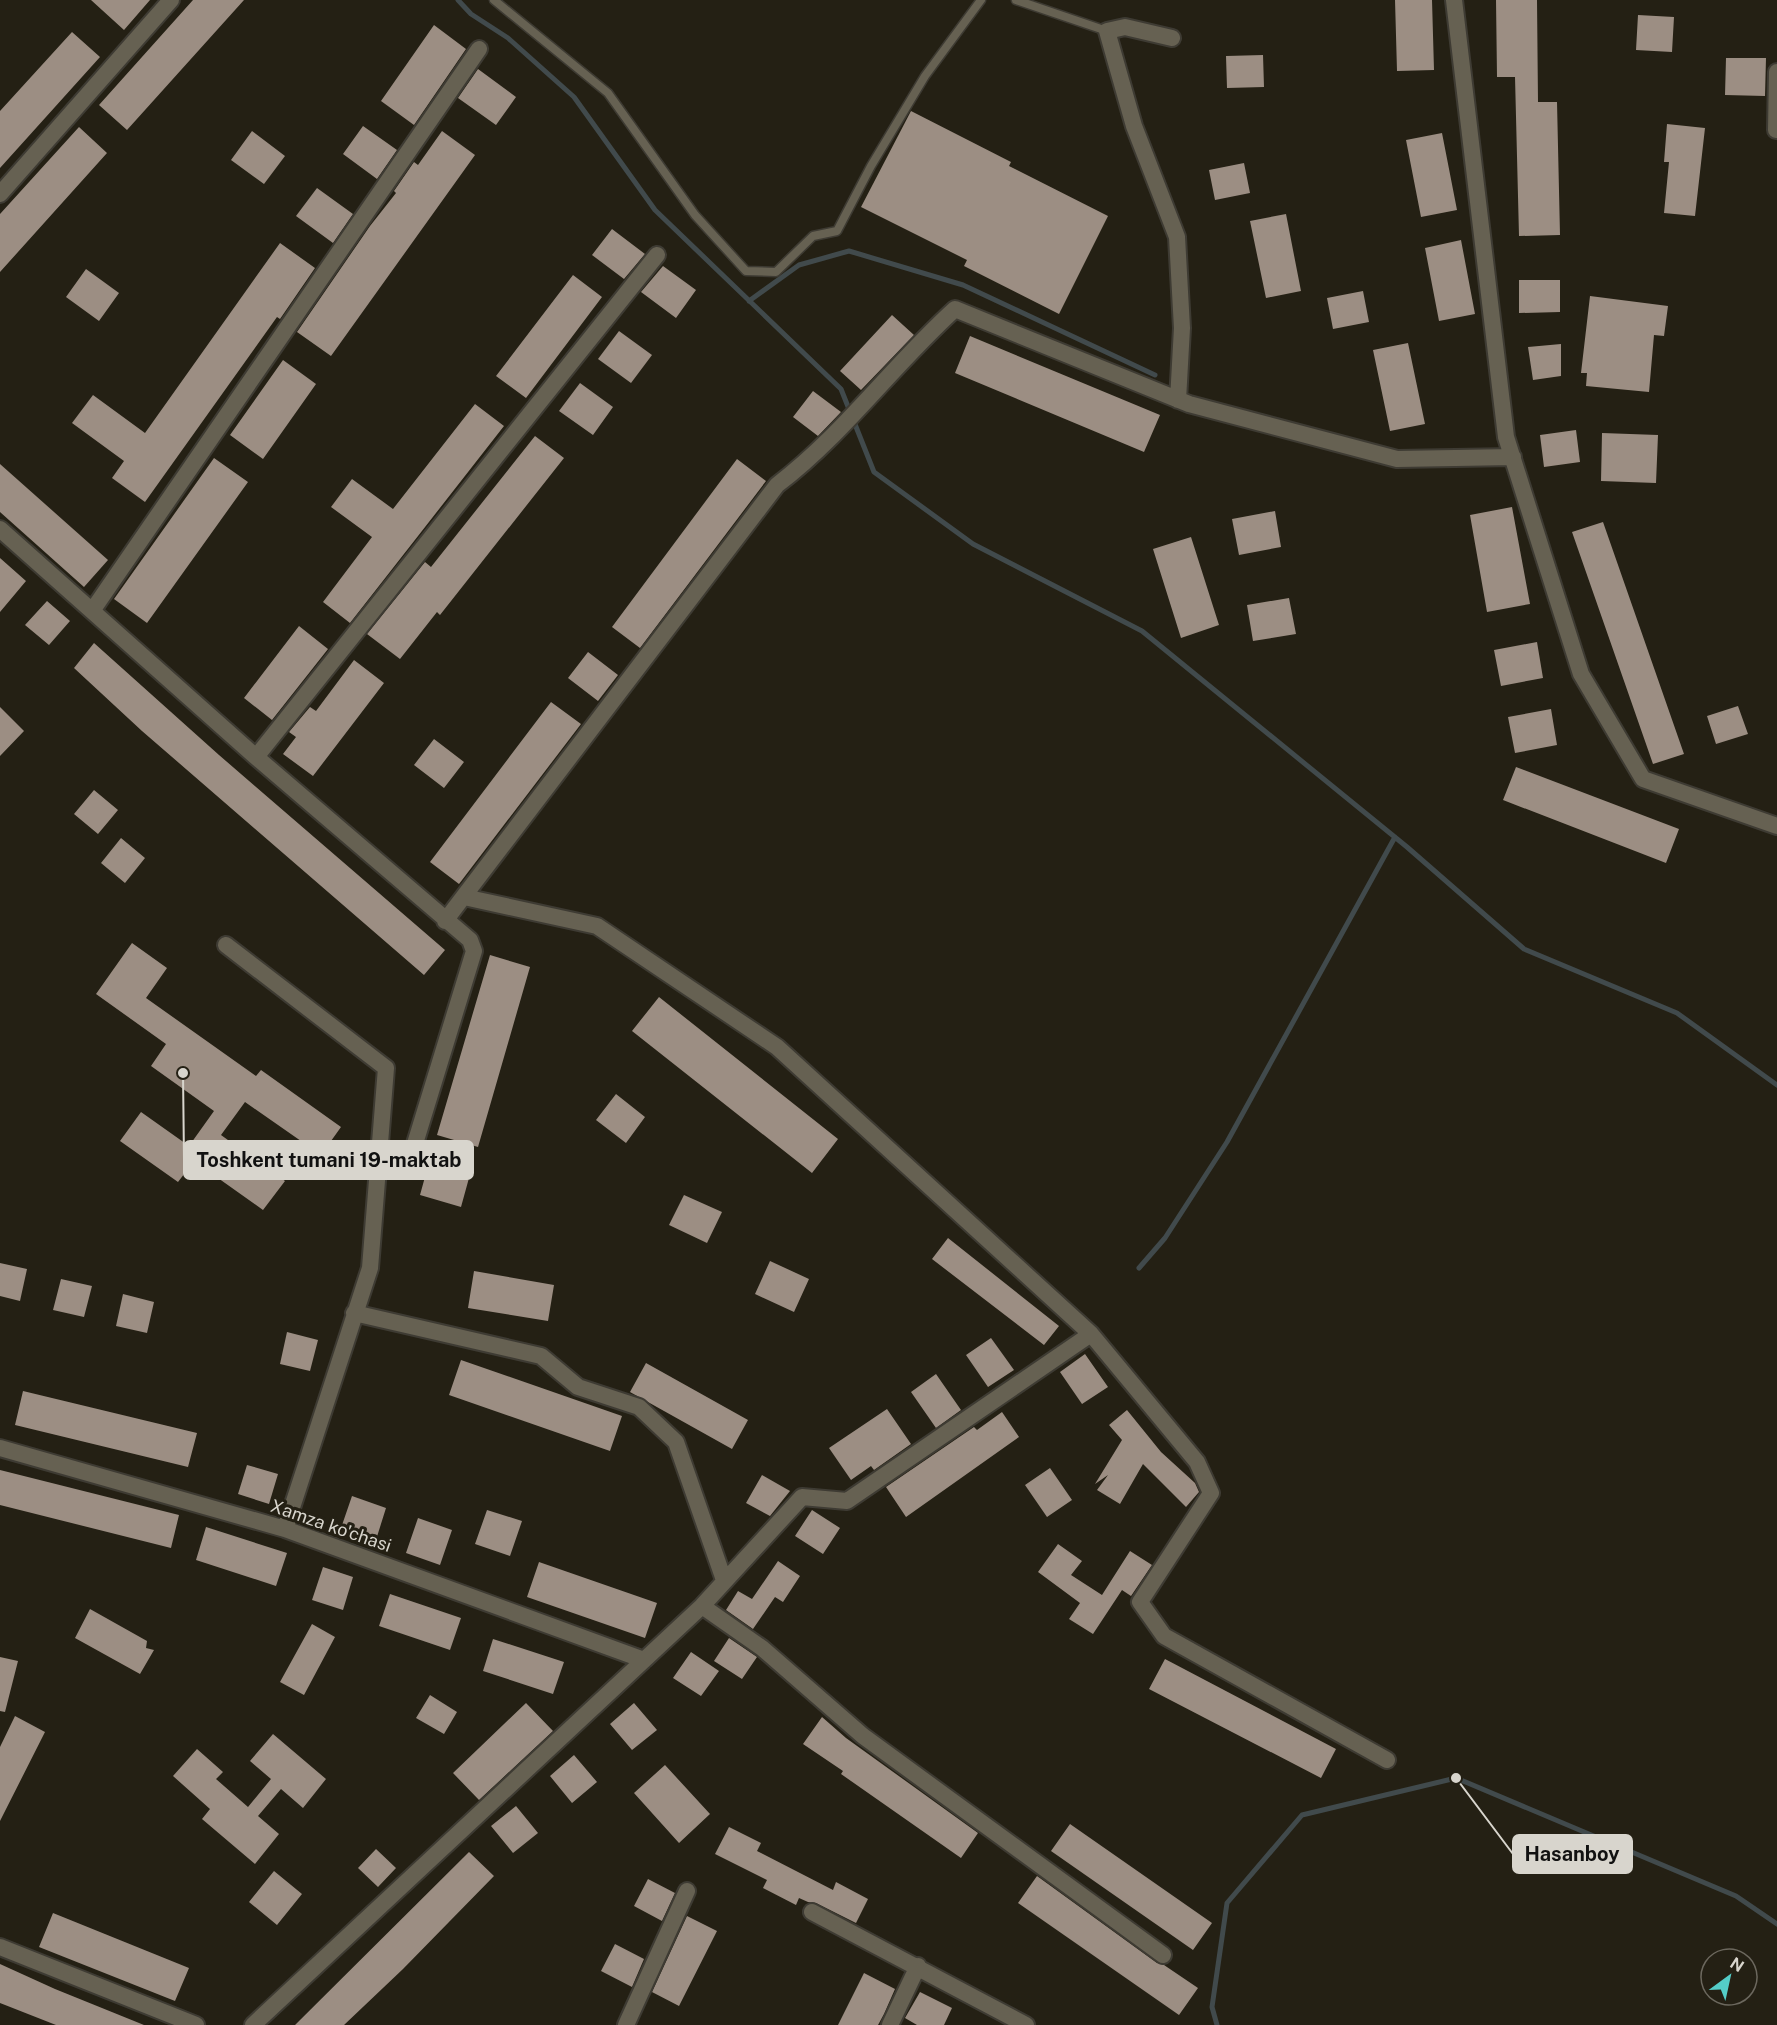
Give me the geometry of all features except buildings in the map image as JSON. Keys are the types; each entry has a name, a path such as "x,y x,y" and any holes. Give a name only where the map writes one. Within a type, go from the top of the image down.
{"street":[{"path":"0,194 171,0"},
{"path":"1454,0 1506,437 1581,674 1644,778 1777,826"},
{"path":"1172,38 1125,27 1107,31 1134,126 1177,237 1182,328 1178,400"},
{"path":"92,611 479,49"},
{"path":"1776,130 1777,72"},
{"path":"256,757 657,255"},
{"path":"445,921 777,485 812,459 928,334 955,309 1178,400 1397,459 1513,457"},
{"path":"0,529 256,757 445,921 470,940 474,951 410,1160"},
{"path":"464,897 597,926 777,1047 1091,1334 1197,1462 1211,1493 1140,1602 1164,1636 1387,1760"},
{"path":"226,945 386,1068 370,1268 285,1529"},
{"path":"354,1313 541,1356 578,1387 639,1407 676,1442 724,1580"},
{"path":"252,2025 702,1606 802,1497 847,1501 1091,1334"},
{"name":"Xamza ko'chasi","path":"0,1448 285,1529 644,1660"},
{"path":"702,1606 762,1648 863,1736 1163,1955"},
{"path":"626,2025 687,1891"},
{"path":"812,1912 1026,2025"},
{"path":"0,1947 196,2025"},
{"path":"890,2025 918,1966"}],"lane":[{"path":"494,0 608,93 695,215 746,271 776,272 813,236 837,231 871,166 925,76 981,0"},
{"path":"1016,0 1107,31"}],"waterway":[{"path":"458,0 471,14 508,38 574,97 655,210 841,389 874,472 973,544 1142,631 1407,847 1524,949 1677,1013 1777,1085"},
{"path":"749,301 799,265 849,251 963,285 1155,375"},
{"path":"1139,1268 1165,1238 1227,1142 1395,837"},
{"path":"1217,2025 1212,2007 1227,1903 1302,1815 1456,1778 1736,1896 1777,1924"}],"place":[{"name":"Toshkent tumani 19-maktab","path":"183,1073"},
{"name":"Hasanboy","path":"1456,1778"}]}
